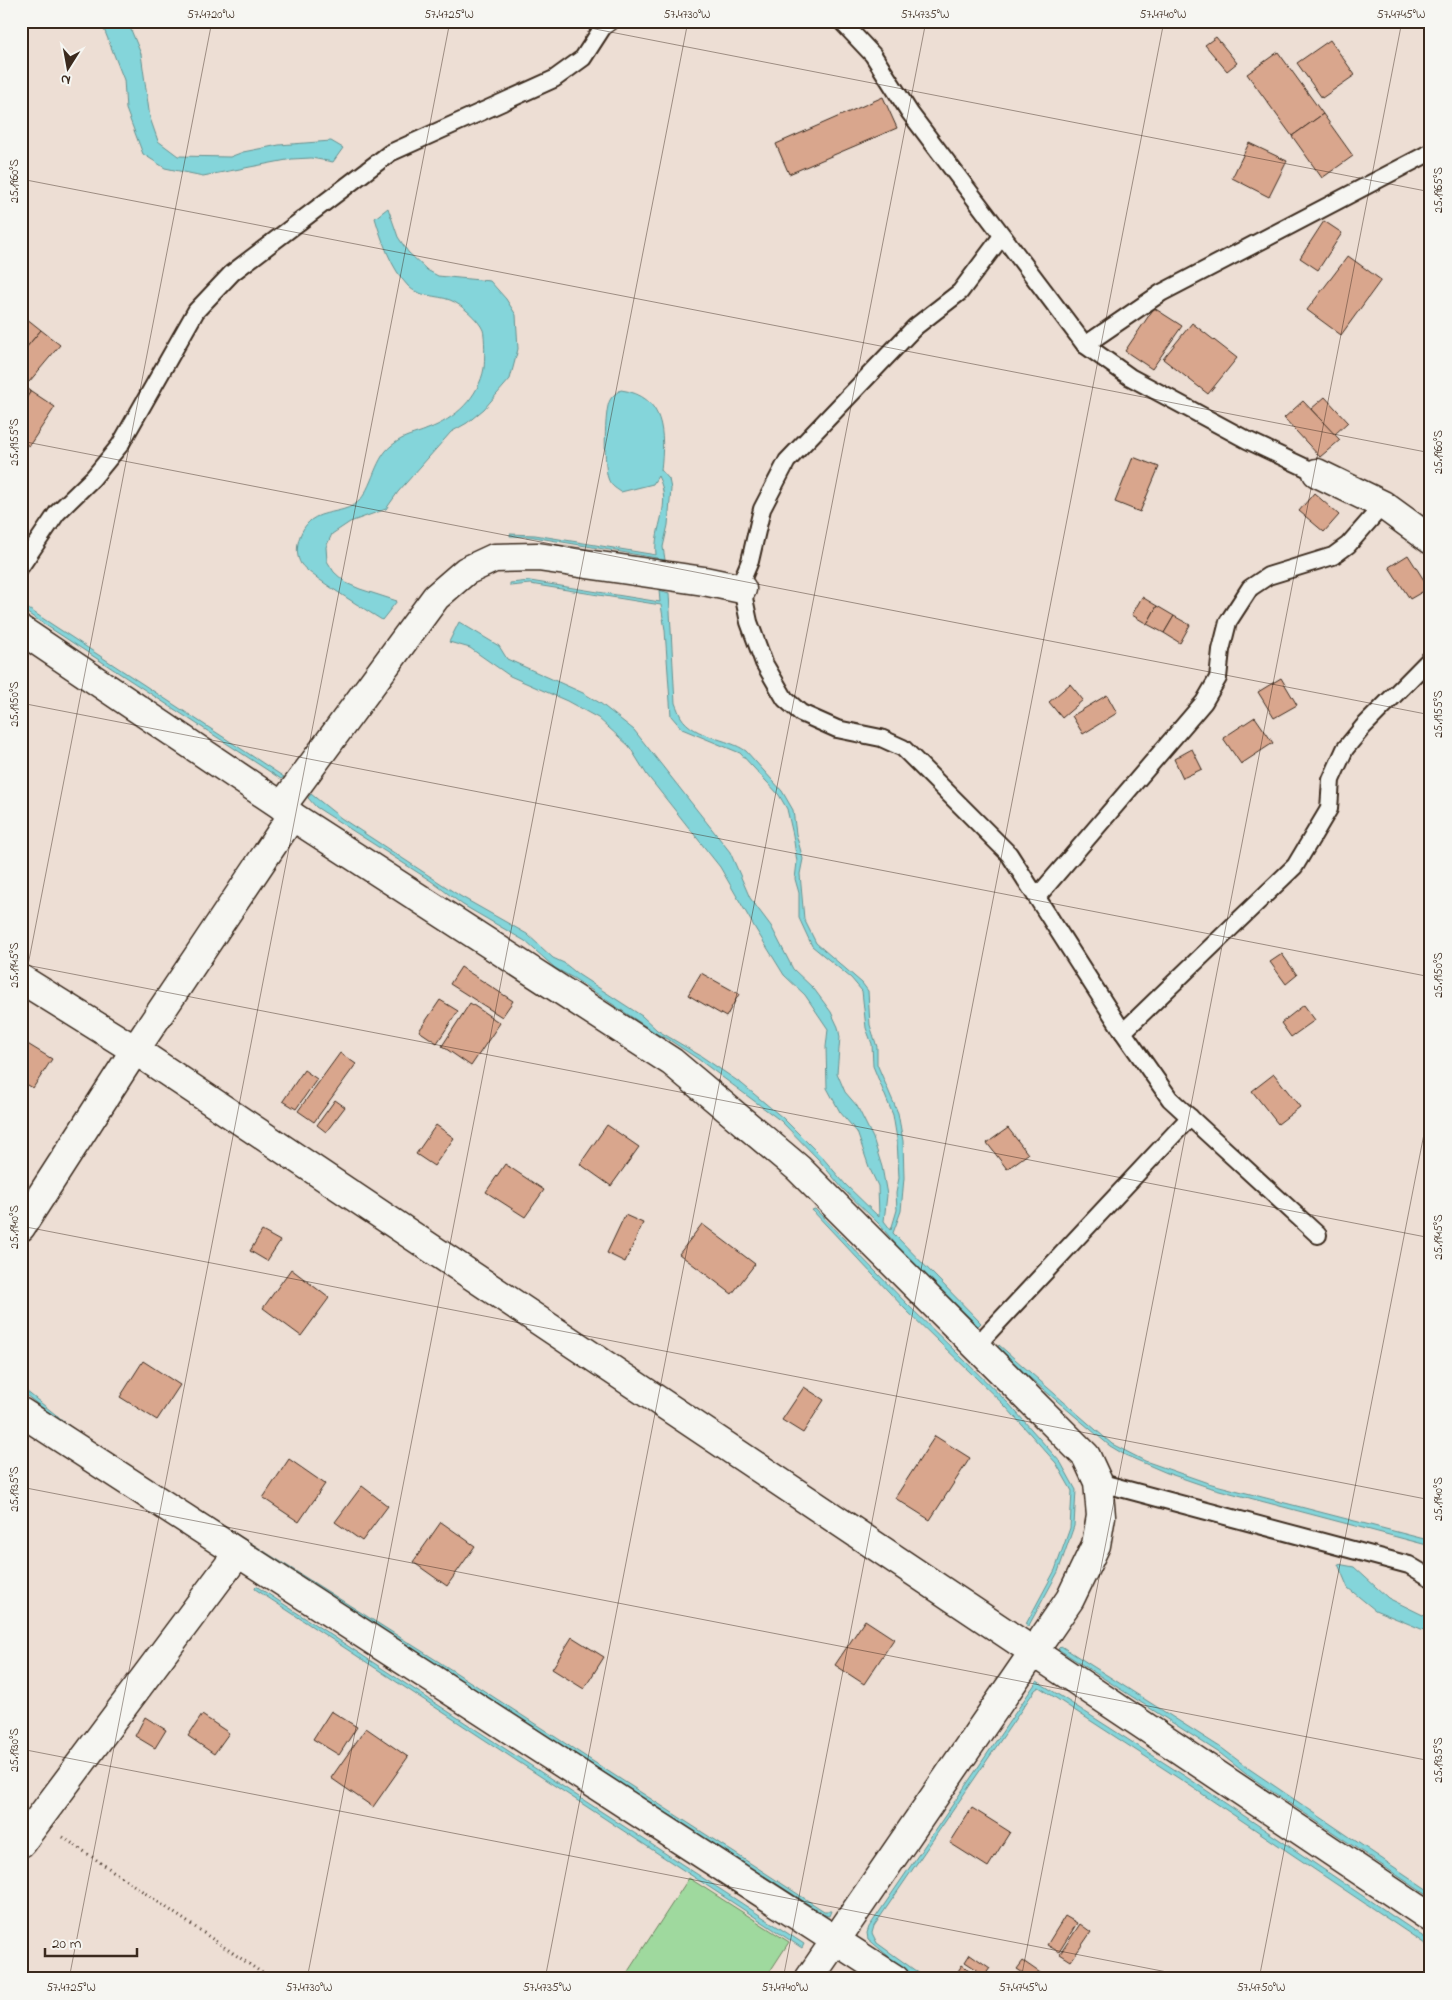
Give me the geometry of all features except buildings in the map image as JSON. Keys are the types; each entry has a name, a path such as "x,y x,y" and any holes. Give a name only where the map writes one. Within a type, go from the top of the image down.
{"street":[{"path":"1317,472 1383,505 1431,540"},
{"path":"21,1227 287,811 436,597 466,571 494,558 538,557 704,581 742,589"},
{"path":"21,630 287,811 672,1062 798,1168 1086,1456 1098,1482 1102,1516 1096,1545 1070,1599 809,1979"},
{"path":"21,979 135,1050 1431,1918"},
{"path":"21,1412 895,1979"},
{"path":"21,1843 238,1553"}],"lane":[{"path":"841,21 873,55 910,114 1085,345 1130,377 1247,440 1317,472"},
{"path":"21,566 57,513 93,478 120,446 196,311 232,273 390,153 554,79 583,58 605,23"},
{"path":"1085,345 1161,293 1431,152"},
{"path":"1002,236 960,292 915,328 787,461 762,509 750,561 742,580 749,622 764,663 786,699 801,713 837,729 881,738 903,748 1009,854 1123,1032 1170,1099 1318,1235"},
{"path":"1037,897 1204,702 1218,678 1221,650 1228,622 1250,588 1268,576 1333,556 1348,545 1383,505"},
{"path":"1123,1032 1295,866 1329,809 1331,780 1345,748 1431,658"},
{"path":"976,1346 1190,1117"},
{"path":"1098,1482 1409,1565 1431,1578"}],"path":[{"path":"38,1820 272,1979"}],"green space":[{"path":"689,1878 789,1942 765,1979 623,1979"}],"water":[{"path":"95,21 125,21 129,25 141,54 150,118 158,141 178,156 230,157 243,152 279,145 331,141 343,148 333,162 311,158 292,159 203,176 165,168 143,154 126,109 124,80 104,29"},
{"path":"388,208 398,237 408,252 427,270 438,276 490,281 506,299 516,315 518,349 510,379 484,409 467,423 451,432 398,492 386,509 350,522 332,534 326,547 327,561 334,572 346,583 397,601 382,620 326,584 301,564 297,547 300,535 307,524 316,517 349,508 360,500 380,460 385,452 396,442 438,425 464,406 481,379 485,355 483,330 469,313 450,300 412,290 402,279 384,245 375,218"},
{"path":"621,390 636,394 646,400 654,408 659,418 663,443 661,470 669,479 671,489 668,525 663,547 666,566 658,567 657,558 533,537 510,536 510,534 535,535 656,555 657,535 664,497 658,476 653,484 621,492 610,483 608,478 605,439 608,406 612,397"},
{"path":"530,581 660,602 659,590 669,593 675,703 681,717 687,724 703,734 730,743 746,751 782,791 793,810 796,834 803,859 800,874 804,919 816,943 862,983 868,991 870,1025 877,1047 877,1064 898,1113 903,1141 904,1178 901,1211 893,1233 981,1323 978,1326 898,1247 879,1224 842,1188 818,1159 781,1121 698,1059 555,968 525,941 463,905 431,881 316,807 308,798 311,794 341,818 460,896 527,934 553,958 564,963 642,1016 657,1030 701,1056 742,1084 783,1118 879,1217 878,1186 869,1167 857,1132 840,1112 827,1088 826,1047 828,1029 805,995 784,975 720,867 647,775 629,746 598,718 567,701 510,676 470,648 449,642 459,622 499,646 507,659 583,693 600,703 634,730 730,852 750,898 771,926 793,969 814,989 831,1012 838,1027 840,1037 837,1073 845,1092 857,1106 873,1138 882,1167 887,1195 884,1221 891,1230 897,1210 896,1193 899,1178 897,1139 893,1115 873,1066 872,1044 866,1028 862,991 851,978 812,946 799,918 799,893 795,879 797,862 787,809 779,795 740,753 682,729 671,716 665,630 661,605 530,584 510,586 510,583"},
{"path":"21,604 284,777 281,779 21,609"},
{"path":"815,1209 908,1305 1009,1404 1061,1463 1076,1490 1074,1526 1058,1572 1028,1627 1026,1624 1055,1570 1070,1528 1072,1491 1056,1463 1006,1407 905,1309 812,1210"},
{"path":"999,1345 1112,1444 1145,1461 1208,1483 1428,1540 1427,1545 1208,1487 1167,1473 1125,1455 1110,1446 1010,1361 997,1348"},
{"path":"21,1387 85,1438 455,1672 824,1911 831,1911 829,1916 83,1440 21,1391"},
{"path":"1338,1564 1354,1567 1388,1598 1431,1619 1431,1633 1375,1610 1348,1588"},
{"path":"256,1586 804,1944 802,1948 255,1589"},
{"path":"1061,1646 1223,1749 1431,1892 1431,1898 1246,1774 1221,1754 1058,1649"},
{"path":"1037,1681 1194,1782 1431,1942 1431,1948 1192,1787 1039,1687 1035,1690 874,1926 872,1933 877,1943 927,1979 920,1978 905,1969 868,1939 869,1927"}]}
